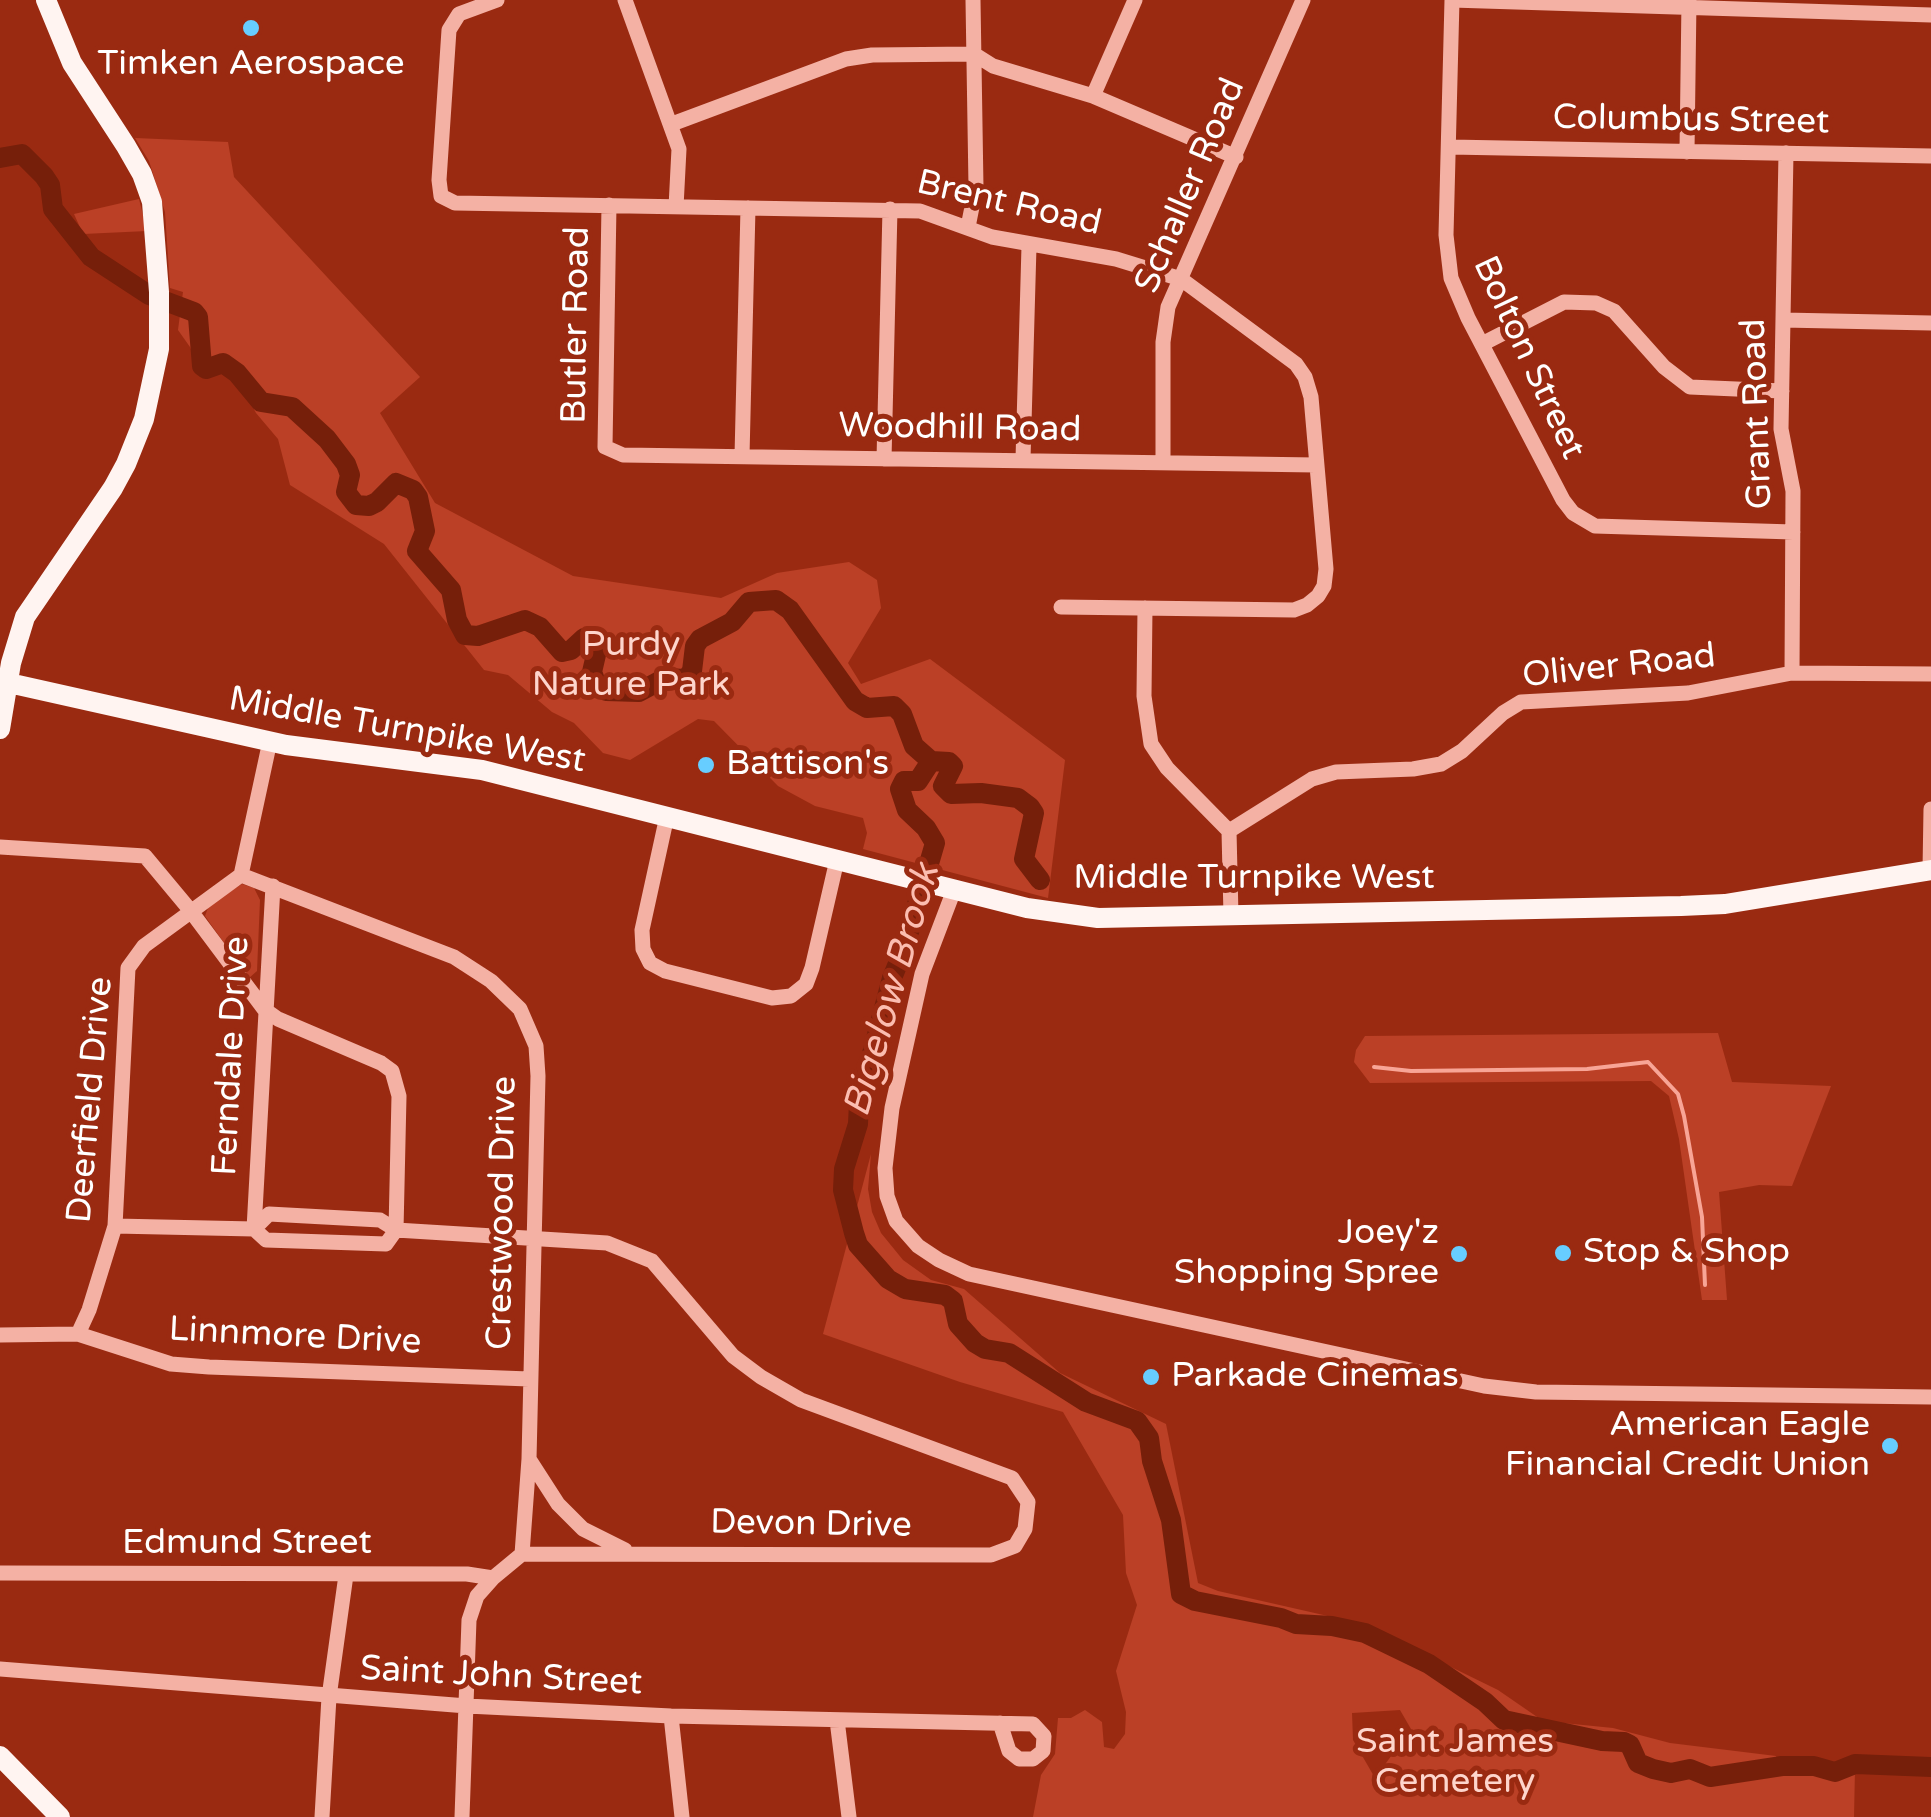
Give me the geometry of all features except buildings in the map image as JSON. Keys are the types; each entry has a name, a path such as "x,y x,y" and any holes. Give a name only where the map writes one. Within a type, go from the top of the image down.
{"main road":[{"path":"0,730 3,681 29,608 102,506 126,464 154,382 159,349 160,298 152,202 142,174 72,64 46,0"},
{"name":"Middle Turnpike West","path":"3,681 270,741 482,770 1028,908 1098,918 1725,904 1931,870"},
{"path":"1931,870 1931,881"},
{"path":"0,1756 60,1817"}],"street":[{"name":"Brent Road","path":"497,0 459,14 449,30 438,180 442,196 455,203 920,210 992,238 1116,259 1182,279 1296,364 1311,397 1326,569 1318,596 1307,606 1294,610 1145,608"},
{"path":"625,0 679,149 676,207"},
{"path":"968,227 976,187 973,0"},
{"path":"1093,96 1135,0"},
{"name":"Schaller Road","path":"1163,462 1168,307 1303,0"},
{"path":"1452,0 1689,3 1931,14"},
{"name":"Bolton Street","path":"1452,0 1448,258 1458,296 1562,500 1584,521 1596,526 1793,532"},
{"path":"1687,152 1689,3"},
{"path":"672,124 846,58 974,54 993,66 1093,96 1236,158"},
{"name":"Columbus Street","path":"1450,147 1931,156"},
{"name":"Grant Road","path":"1786,153 1782,429 1793,491 1792,672"},
{"name":"Butler Road","path":"606,447 609,204"},
{"path":"742,456 748,208"},
{"path":"884,459 890,209"},
{"path":"1024,460 1029,246"},
{"path":"1482,344 1564,302 1596,303 1614,310 1664,368 1690,387 1782,391"},
{"path":"1783,320 1931,322"},
{"name":"Woodhill Road","path":"606,447 622,455 1316,465"},
{"path":"1061,607 1145,608 1144,696 1151,744 1168,768 1229,830 1231,916"},
{"name":"Oliver Road","path":"1229,830 1312,779 1336,772 1440,764 1522,702 1688,693 1792,672 1931,674"},
{"path":"241,874 270,741"},
{"path":"1931,809 1931,870"},
{"path":"667,816 642,930 643,949 650,963 665,971 772,998 791,996 806,984 812,968 837,860"},
{"path":"0,847 145,856 264,1009 278,1020 381,1063 392,1072 400,1096 396,1230 386,1244 266,1240 254,1229 114,1226"},
{"name":"Crestwood Drive","path":"241,874 454,956 491,980 520,1009 536,1046 529,1458 522,1554"},
{"name":"Deerfield Drive","path":"78,1334 114,1226 128,968 144,946 241,874"},
{"name":"Ferndale Drive","path":"254,1229 272,886"},
{"path":"954,890 922,974 892,1108 885,1168 887,1196 896,1221 918,1246 939,1260 968,1274 1484,1386 1536,1392 1931,1397"},
{"path":"254,1229 269,1214 380,1220 396,1230 534,1238"},
{"name":"Devon Drive","path":"522,1554 992,1555 1015,1546 1025,1528 1028,1502 1012,1478 801,1400 761,1378 733,1356 652,1262 607,1243 534,1238"},
{"name":"Linnmore Drive","path":"0,1334 78,1334 152,1359 190,1366 529,1379"},
{"name":"Devon Drive","path":"529,1458 558,1504 583,1529 630,1552"},
{"path":"462,1817 469,1620 477,1596 522,1554"},
{"name":"Edmund Street","path":"0,1573 467,1574 493,1578"},
{"path":"322,1817 328,1696 346,1575"},
{"name":"Saint John Street","path":"0,1669 467,1706 671,1716 1000,1723"},
{"path":"671,1716 682,1817"},
{"path":"837,1720 849,1817"}],"green space":[{"name":"Purdy Nature Park","path":"135,138 228,142 234,177 420,377 380,413 435,503 573,576 721,598 777,573 849,562 877,580 881,608 848,663 861,684 930,659 1065,760 1048,898 863,849 867,833 863,818 815,806 778,786 714,721 698,719 630,760 603,753 574,723 552,712 508,675 484,670 384,544 290,485 278,439 256,413 233,369 203,378 178,330 183,292 170,288 165,212 149,161"},
{"path":"139,199 147,231 83,234 74,214"},
{"path":"242,884 254,888 260,900 257,971 249,978 205,916 209,905"},
{"path":"1718,1033 1732,1082 1831,1086 1792,1186 1759,1185 1719,1192 1727,1300 1702,1300 1679,1139 1669,1096 1651,1081 1370,1083 1354,1062 1365,1036"},
{"name":"Saint James Cemetery","path":"871,1154 868,1189 872,1212 881,1233 903,1260 931,1280 964,1289 1060,1373 1166,1424 1198,1583 1363,1624 1498,1690 1543,1721 1613,1728 1670,1743 1776,1756 1779,1765 1855,1768 1854,1817 1033,1817 1041,1775 1055,1754 1058,1718 1071,1718 1085,1710 1102,1722 1104,1747 1114,1749 1125,1734 1126,1712 1116,1671 1137,1605 1126,1573 1123,1515 1063,1412 960,1382 823,1334","holes":["1400,1710 1411,1729 1375,1778 1353,1740 1352,1713"]}],"waterway":[{"name":"Bigelow Brook","path":"0,158 22,154 44,176 50,185 53,209 91,257 149,295 194,312 198,317 202,366 206,369 223,363 237,373 261,402 292,407 327,439 346,464 350,475 346,492 356,505 377,502 396,483 413,490 425,531 417,551 451,590 457,620 465,635 478,636 525,620 540,627 562,652 588,638 598,646 592,672 596,683 606,691 639,692 665,678 686,679 692,671 695,646 700,639 732,622 749,602 776,600 790,610 855,701 867,708 894,706 902,714 914,746 931,761"},
{"name":"Bigelow Brook","path":"931,761 918,781 904,781 900,789 907,810 935,843 892,978 844,1169 843,1190 854,1233 858,1245 888,1279 905,1289 945,1295 953,1301 958,1324 975,1343 1009,1353 1086,1402 1137,1421 1149,1438 1152,1461 1171,1520 1181,1594 1195,1601 1296,1624 1365,1633 1429,1664 1485,1702 1504,1720 1624,1742 1630,1745 1638,1763 1653,1769 1671,1773 1690,1769 1710,1777 1782,1766 1814,1766 1835,1772 1855,1764 1931,1767"},
{"path":"931,761 949,762 953,766 943,786 951,794 1018,798 1030,807 1034,813 1024,859 1040,880"},
{"path":"1374,1067 1411,1071 1587,1069 1648,1062 1678,1094 1684,1116 1702,1217 1705,1285"}],"place":[{"name":"Timken Aerospace","path":"251,28"},
{"name":"Battison's","path":"706,765"},
{"name":"Stop & Shop","path":"1563,1253"},
{"name":"Joey'z Shopping Spree","path":"1459,1254"},
{"name":"Parkade Cinemas","path":"1151,1377"},
{"name":"American Eagle Financial Credit Union","path":"1890,1446"}]}
